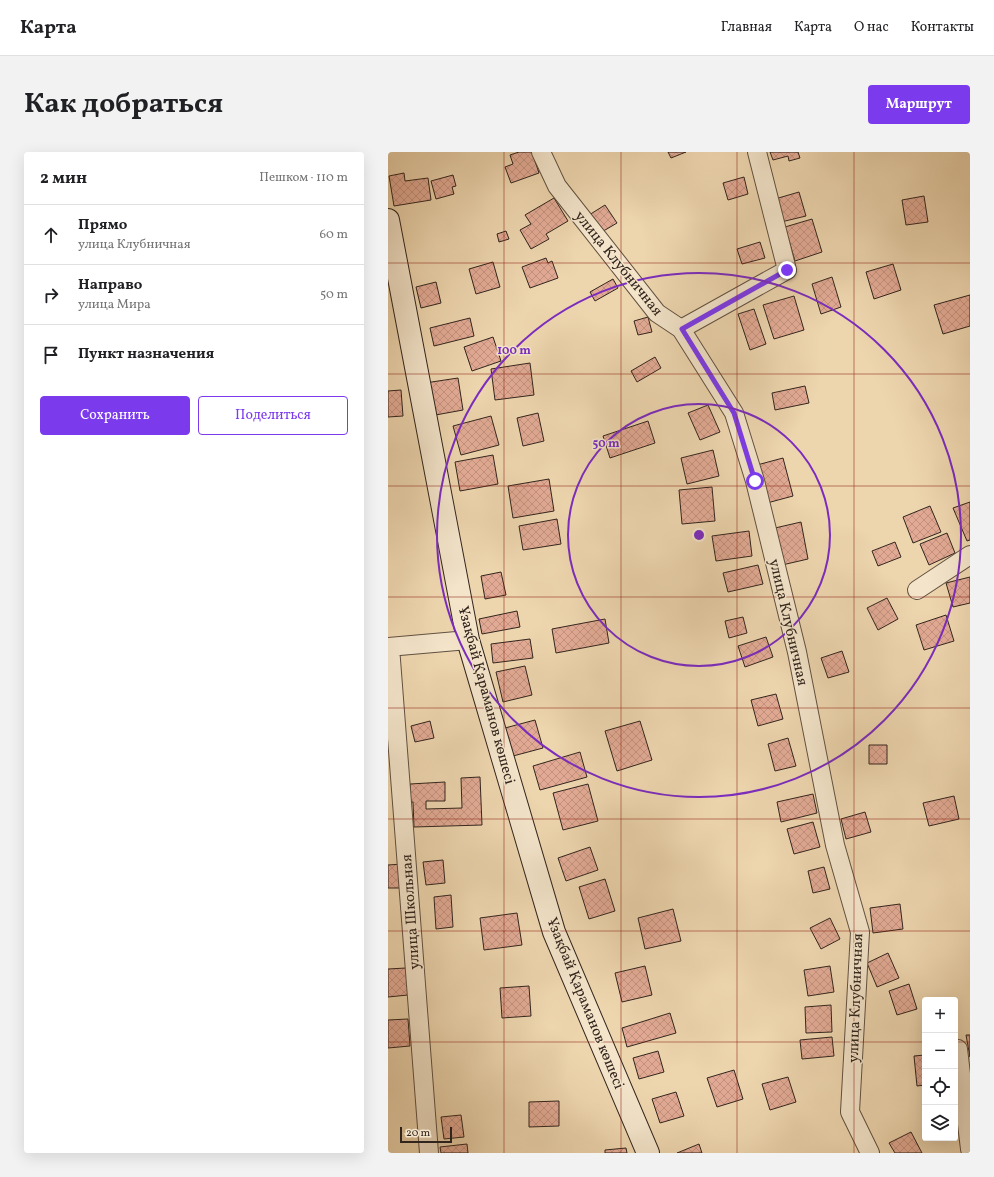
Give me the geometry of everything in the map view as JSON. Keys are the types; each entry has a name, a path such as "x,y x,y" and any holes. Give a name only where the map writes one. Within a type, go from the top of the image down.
{"street":[{"name":"улица Клубничная","path":"541,152 557,186 657,313 682,329 734,413 755,481 797,652 836,845 860,932 850,1112 870,1153"},
{"path":"682,329 787,270 757,152"},
{"name":"Ұзақбай Қараманов көшесі","path":"388,220 468,640 554,932 648,1153"},
{"path":"917,590 970,555"},
{"path":"389,647 468,640"},
{"name":"улица Школьная","path":"389,647 429,1153"},
{"path":"958,1049 970,1149"}],"building":[{"path":"519,152 532,152 539,173 511,183 505,167 513,164 510,155"},
{"path":"668,152 686,152 671,158"},
{"path":"770,152 798,152 800,158 789,161 788,156 773,160"},
{"path":"404,173 405,181 428,178 431,200 394,206 389,176"},
{"path":"453,175 456,186 452,187 454,194 436,199 431,181"},
{"path":"744,177 748,194 728,200 723,183"},
{"path":"799,192 806,216 781,222 775,199"},
{"path":"924,196 928,222 906,225 902,200"},
{"path":"554,198 568,221 546,234 549,239 531,249 520,230 531,224 525,215"},
{"path":"605,205 617,223 600,233 589,215"},
{"path":"812,219 822,252 795,261 785,227"},
{"path":"506,231 509,239 499,242 497,234"},
{"path":"760,242 765,258 742,264 737,249"},
{"path":"546,258 548,263 552,261 558,278 530,288 522,267"},
{"path":"493,262 500,287 476,294 469,269"},
{"path":"893,264 901,290 874,299 866,272"},
{"path":"832,277 841,307 821,314 812,284"},
{"path":"613,279 618,288 595,301 590,292"},
{"path":"436,282 441,303 421,308 416,287"},
{"path":"970,295 970,326 943,334 934,305"},
{"path":"794,296 804,330 774,339 763,305"},
{"path":"754,309 766,344 750,350 738,314"},
{"path":"648,317 652,332 638,335 634,321"},
{"path":"470,318 474,336 434,346 430,328"},
{"path":"493,337 501,361 472,371 464,347"},
{"path":"655,357 661,368 637,382 631,371"},
{"path":"530,363 534,395 495,400 491,369"},
{"path":"458,378 463,410 430,416 425,383"},
{"path":"805,386 809,403 775,410 772,393"},
{"path":"401,390 403,416 388,417 388,391"},
{"path":"708,405 720,432 700,440 688,413"},
{"path":"538,413 544,441 523,446 517,418"},
{"path":"491,416 499,445 461,455 453,426"},
{"path":"648,421 655,443 610,458 603,436"},
{"path":"713,450 719,476 687,484 681,458"},
{"path":"493,455 498,484 460,491 455,462"},
{"path":"783,458 793,496 767,503 757,465"},
{"path":"549,479 554,511 513,518 508,486"},
{"path":"712,487 715,521 682,524 679,490"},
{"path":"970,502 970,540 967,541 953,508"},
{"path":"930,506 941,532 913,543 903,517"},
{"path":"557,519 561,544 523,550 519,526"},
{"path":"801,522 808,559 782,565 775,528"},
{"path":"749,531 752,556 716,561 712,536"},
{"path":"947,533 955,553 929,565 920,544"},
{"path":"895,542 901,557 878,566 872,551"},
{"path":"758,565 763,584 728,592 723,573"},
{"path":"501,572 506,595 485,599 481,576"},
{"path":"970,577 970,603 953,607 946,583"},
{"path":"887,598 898,619 878,630 867,608"},
{"path":"517,611 520,627 482,634 479,619"},
{"path":"946,615 954,641 924,650 916,625"},
{"path":"743,617 747,633 729,638 725,621"},
{"path":"605,619 609,643 556,653 552,629"},
{"path":"766,637 773,657 745,667 738,646"},
{"path":"530,639 533,658 493,663 491,644"},
{"path":"842,651 849,672 828,678 821,658"},
{"path":"525,666 532,695 503,702 496,672"},
{"path":"776,694 783,719 758,726 751,700"},
{"path":"535,720 543,748 513,756 505,728"},
{"path":"430,721 434,738 415,742 411,726"},
{"path":"640,721 652,760 617,771 605,731"},
{"path":"788,738 796,766 775,771 768,744"},
{"path":"869,745 887,745 887,764 869,764"},
{"path":"580,752 587,777 540,790 533,766"},
{"path":"480,777 482,825 414,827 413,802 410,802 410,784 445,782 445,801 426,801 426,809 462,808 461,778"},
{"path":"588,784 598,821 563,830 553,793"},
{"path":"813,794 817,813 781,822 777,802"},
{"path":"954,796 959,819 929,826 923,803"},
{"path":"865,812 871,832 846,839 841,819"},
{"path":"813,822 820,847 794,854 787,829"},
{"path":"590,847 598,870 566,881 558,858"},
{"path":"443,860 445,883 426,885 423,862"},
{"path":"402,864 404,888 388,888 388,865"},
{"path":"824,867 830,889 813,893 808,871"},
{"path":"605,879 615,911 589,919 579,887"},
{"path":"451,895 453,927 436,929 434,897"},
{"path":"900,904 903,929 873,933 870,908"},
{"path":"673,909 681,941 645,949 638,918"},
{"path":"517,913 522,945 484,950 480,918"},
{"path":"830,918 840,939 821,949 810,928"},
{"path":"888,953 899,978 877,987 867,963"},
{"path":"645,966 652,995 622,1002 615,973"},
{"path":"830,966 834,992 808,996 804,970"},
{"path":"406,968 408,995 388,997 388,969"},
{"path":"909,984 917,1009 897,1015 889,991"},
{"path":"529,986 531,1016 502,1018 500,988"},
{"path":"831,1005 832,1032 806,1033 805,1007"},
{"path":"670,1013 676,1033 627,1047 622,1028"},
{"path":"408,1019 410,1046 388,1048 388,1020"},
{"path":"966,1035 970,1035 970,1057"},
{"path":"832,1037 834,1056 802,1059 800,1040"},
{"path":"658,1051 664,1072 639,1079 633,1058"},
{"path":"922,1055 922,1085 917,1086 914,1056"},
{"path":"734,1070 743,1099 717,1107 707,1078"},
{"path":"788,1077 796,1102 770,1110 762,1084"},
{"path":"676,1092 684,1116 660,1123 652,1099"},
{"path":"559,1101 559,1126 529,1127 529,1102"},
{"path":"461,1115 464,1137 444,1139 441,1117"},
{"path":"911,1132 922,1153 895,1153 889,1143"},
{"path":"467,1144 468,1153 441,1153 440,1147"},
{"path":"699,1144 702,1153 677,1153"},
{"path":"626,1148 627,1153 605,1153 605,1150"}],"route":[{"path":"755,481 734,413 682,329 787,270"}]}
